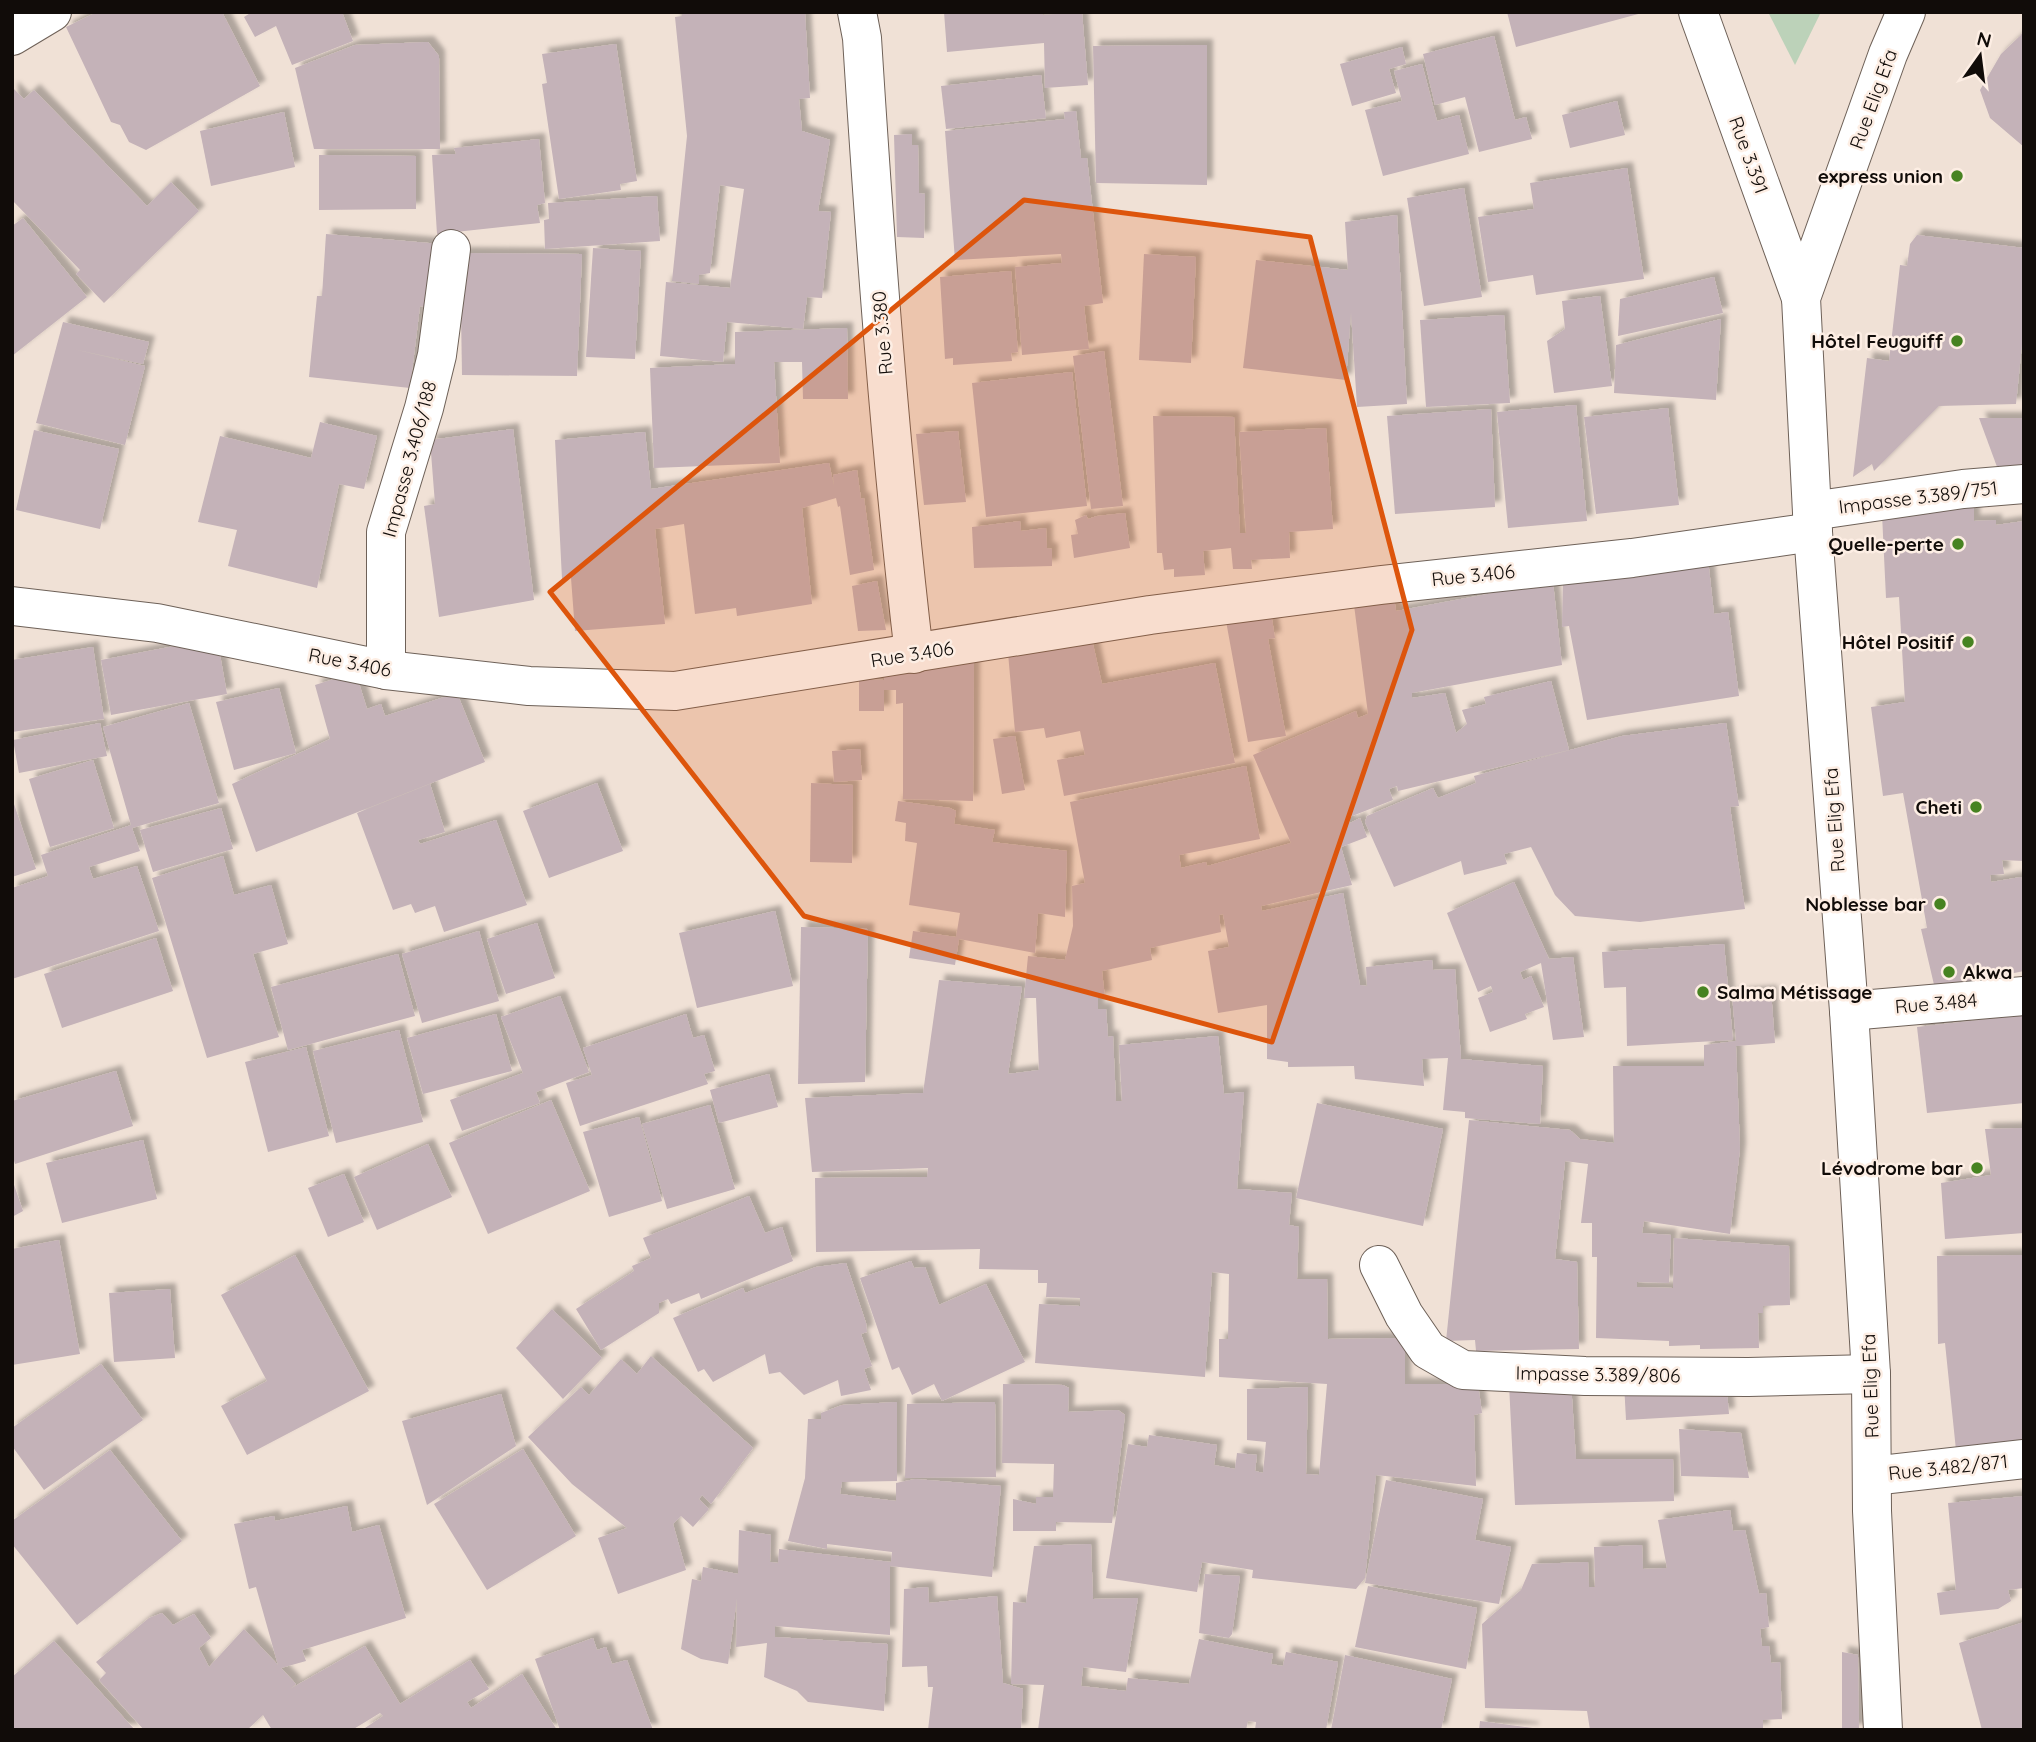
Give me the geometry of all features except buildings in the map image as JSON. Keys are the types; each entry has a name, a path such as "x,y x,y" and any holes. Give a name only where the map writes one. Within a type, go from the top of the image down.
{"street":[{"path":"12,37 52,12"},
{"name":"Rue 3.380","path":"857,12 862,37 877,274 898,510 915,654"},
{"name":"Rue 3.391","path":"1698,12 1801,298"},
{"name":"Rue Elig Efa","path":"1883,1730 1872,1476 1871,1374 1849,1011 1813,522 1801,298 1888,54 1906,12"},
{"name":"Impasse 3.406/188","path":"386,670 386,532 424,408 437,355 451,249"},
{"name":"Impasse 3.389/751","path":"1813,522 1963,489 2024,484"},
{"name":"Rue 3.406","path":"12,606 157,623 386,670 529,686 675,691 1150,615 1381,585 1632,558 1813,522"},
{"name":"Rue 3.484","path":"1849,1011 2024,996"},
{"name":"Impasse 3.389/806","path":"1379,1265 1404,1315 1428,1350 1463,1370 1585,1376 1871,1374"},
{"name":"Rue 3.482/871","path":"1872,1476 2024,1459"}],"highlighted area":[{"path":"1024,200 1310,237 1412,630 1272,1042 804,916 550,592"}],"green space":[{"path":"1768,12 1821,12 1795,65"}],"place":[{"name":"express union","path":"1957,176"},
{"name":"Hôtel Feuguiff","path":"1957,341"},
{"name":"Quelle-perte","path":"1958,544"},
{"name":"Hôtel Positif","path":"1968,642"},
{"name":"Cheti","path":"1976,807"},
{"name":"Noblesse bar","path":"1940,904"},
{"name":"Akwa","path":"1949,972"},
{"name":"Salma Métissage","path":"1703,992"},
{"name":"Lévodrome bar","path":"1977,1168"}]}
